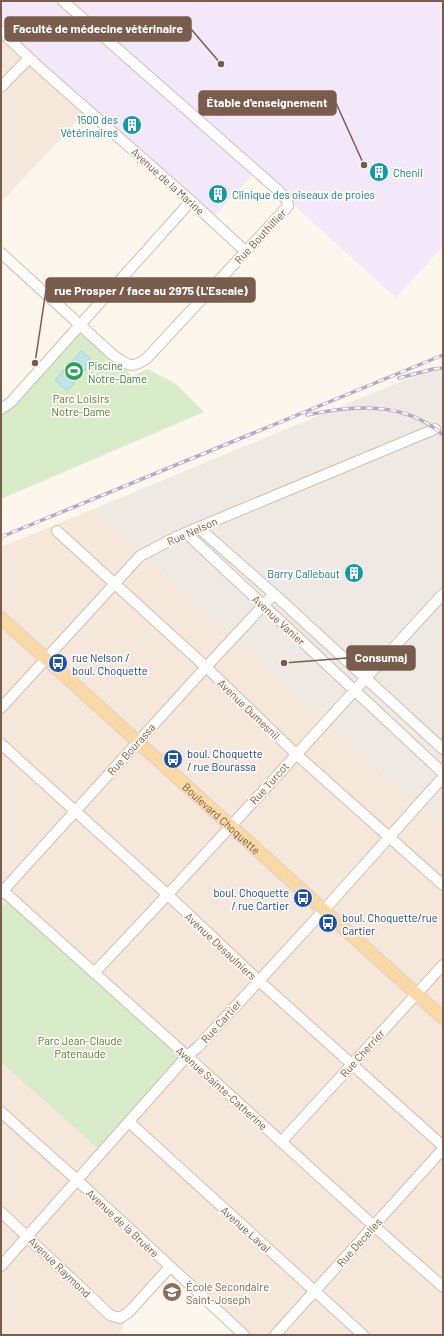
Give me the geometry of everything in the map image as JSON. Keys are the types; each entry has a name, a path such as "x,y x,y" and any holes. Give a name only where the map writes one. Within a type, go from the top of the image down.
{"main road":[{"name":"Boulevard Choquette","path":"1,618 443,1018"}],"street":[{"name":"Rue Bouthillier","path":"1,253 113,355 128,366 138,365 147,358 288,206 287,200 279,192 63,1"},
{"name":"Avenue de la Marine","path":"1,32 245,251"},
{"path":"1,87 29,58"},
{"path":"1,409 11,402 191,201"},
{"name":"Rue Nelson","path":"1,708 140,556 186,533 436,429"},
{"name":"Avenue Vanier","path":"199,528 248,570 443,749"},
{"name":"Avenue Dumesnil","path":"57,531 206,667 296,754 443,885"},
{"name":"Avenue Vanier","path":"186,533 443,773"},
{"path":"236,581 248,570"},
{"name":"Rue Bourassa","path":"2,891 274,594"},
{"name":"Rue Turcot","path":"95,972 168,895 443,594"},
{"name":"Avenue Desaulniers","path":"1,744 168,895 258,980 443,1148"},
{"name":"Rue Cartier","path":"1,1266 187,1056 324,910 443,777"},
{"name":"Avenue Sainte-Catherine","path":"2,891 95,972 281,1142 443,1287"},
{"name":"Rue Cherrier","path":"281,1142 443,965"},
{"name":"Avenue de la Bruère","path":"1,1112 77,1180 244,1335"},
{"name":"Avenue Laval","path":"129,1122 363,1335"},
{"name":"Rue Decelles","path":"275,1335 443,1148"},
{"name":"Avenue Raymond","path":"1,1212 110,1315 120,1318 129,1312 170,1267"}],"shaded area":[{"path":"1,1 443,1 443,246 396,298 256,171 211,220 1,31"},
{"path":"1,34 86,112 1,202"},
{"path":"443,368 443,827 166,576 96,508 431,369"},
{"path":"96,508 166,576 443,827 443,1335 244,1335 170,1267 126,1317 122,1330 117,1335 1,1335 1,547"}],"green space":[{"name":"Parc Loisirs Notre-Dame","path":"76,329 112,357 132,376 148,369 176,384 204,412 1,499 1,405"},
{"name":"Parc Jean-Claude Patenaude","path":"10,898 187,1056 102,1152 1,1062 1,907"}],"water":[{"name":"Piscine Notre-Dame","path":"81,351 93,361 67,391 55,380"}],"railway":[{"path":"1,537 443,355"},
{"path":"399,378 433,369 443,368"},
{"path":"307,415 342,409 378,408 412,416 428,424 443,435"}],"place":[{"name":"Faculté de médecine vétérinaire","path":"221,64"},
{"name":"1500 des Vétérinaires","path":"132,125"},
{"name":"Étable d'enseignement","path":"364,165"},
{"name":"Chenil","path":"379,172"},
{"name":"Clinique des oiseaux de proies","path":"218,194"},
{"name":"rue Prosper / face au 2975 (L'Escale)","path":"35,363"},
{"name":"Piscine Notre-Dame","path":"74,371"},
{"name":"Barry Callebaut","path":"354,573"},
{"name":"rue Nelson / boul. Choquette","path":"58,663"},
{"name":"Consumaj","path":"284,663"},
{"name":"boul. Choquette / rue Bourassa","path":"173,759"},
{"name":"boul. Choquette / rue Cartier","path":"303,898"},
{"name":"boul. Choquette/rue Cartier","path":"328,923"},
{"name":"École Secondaire Saint-Joseph","path":"172,1292"}]}
